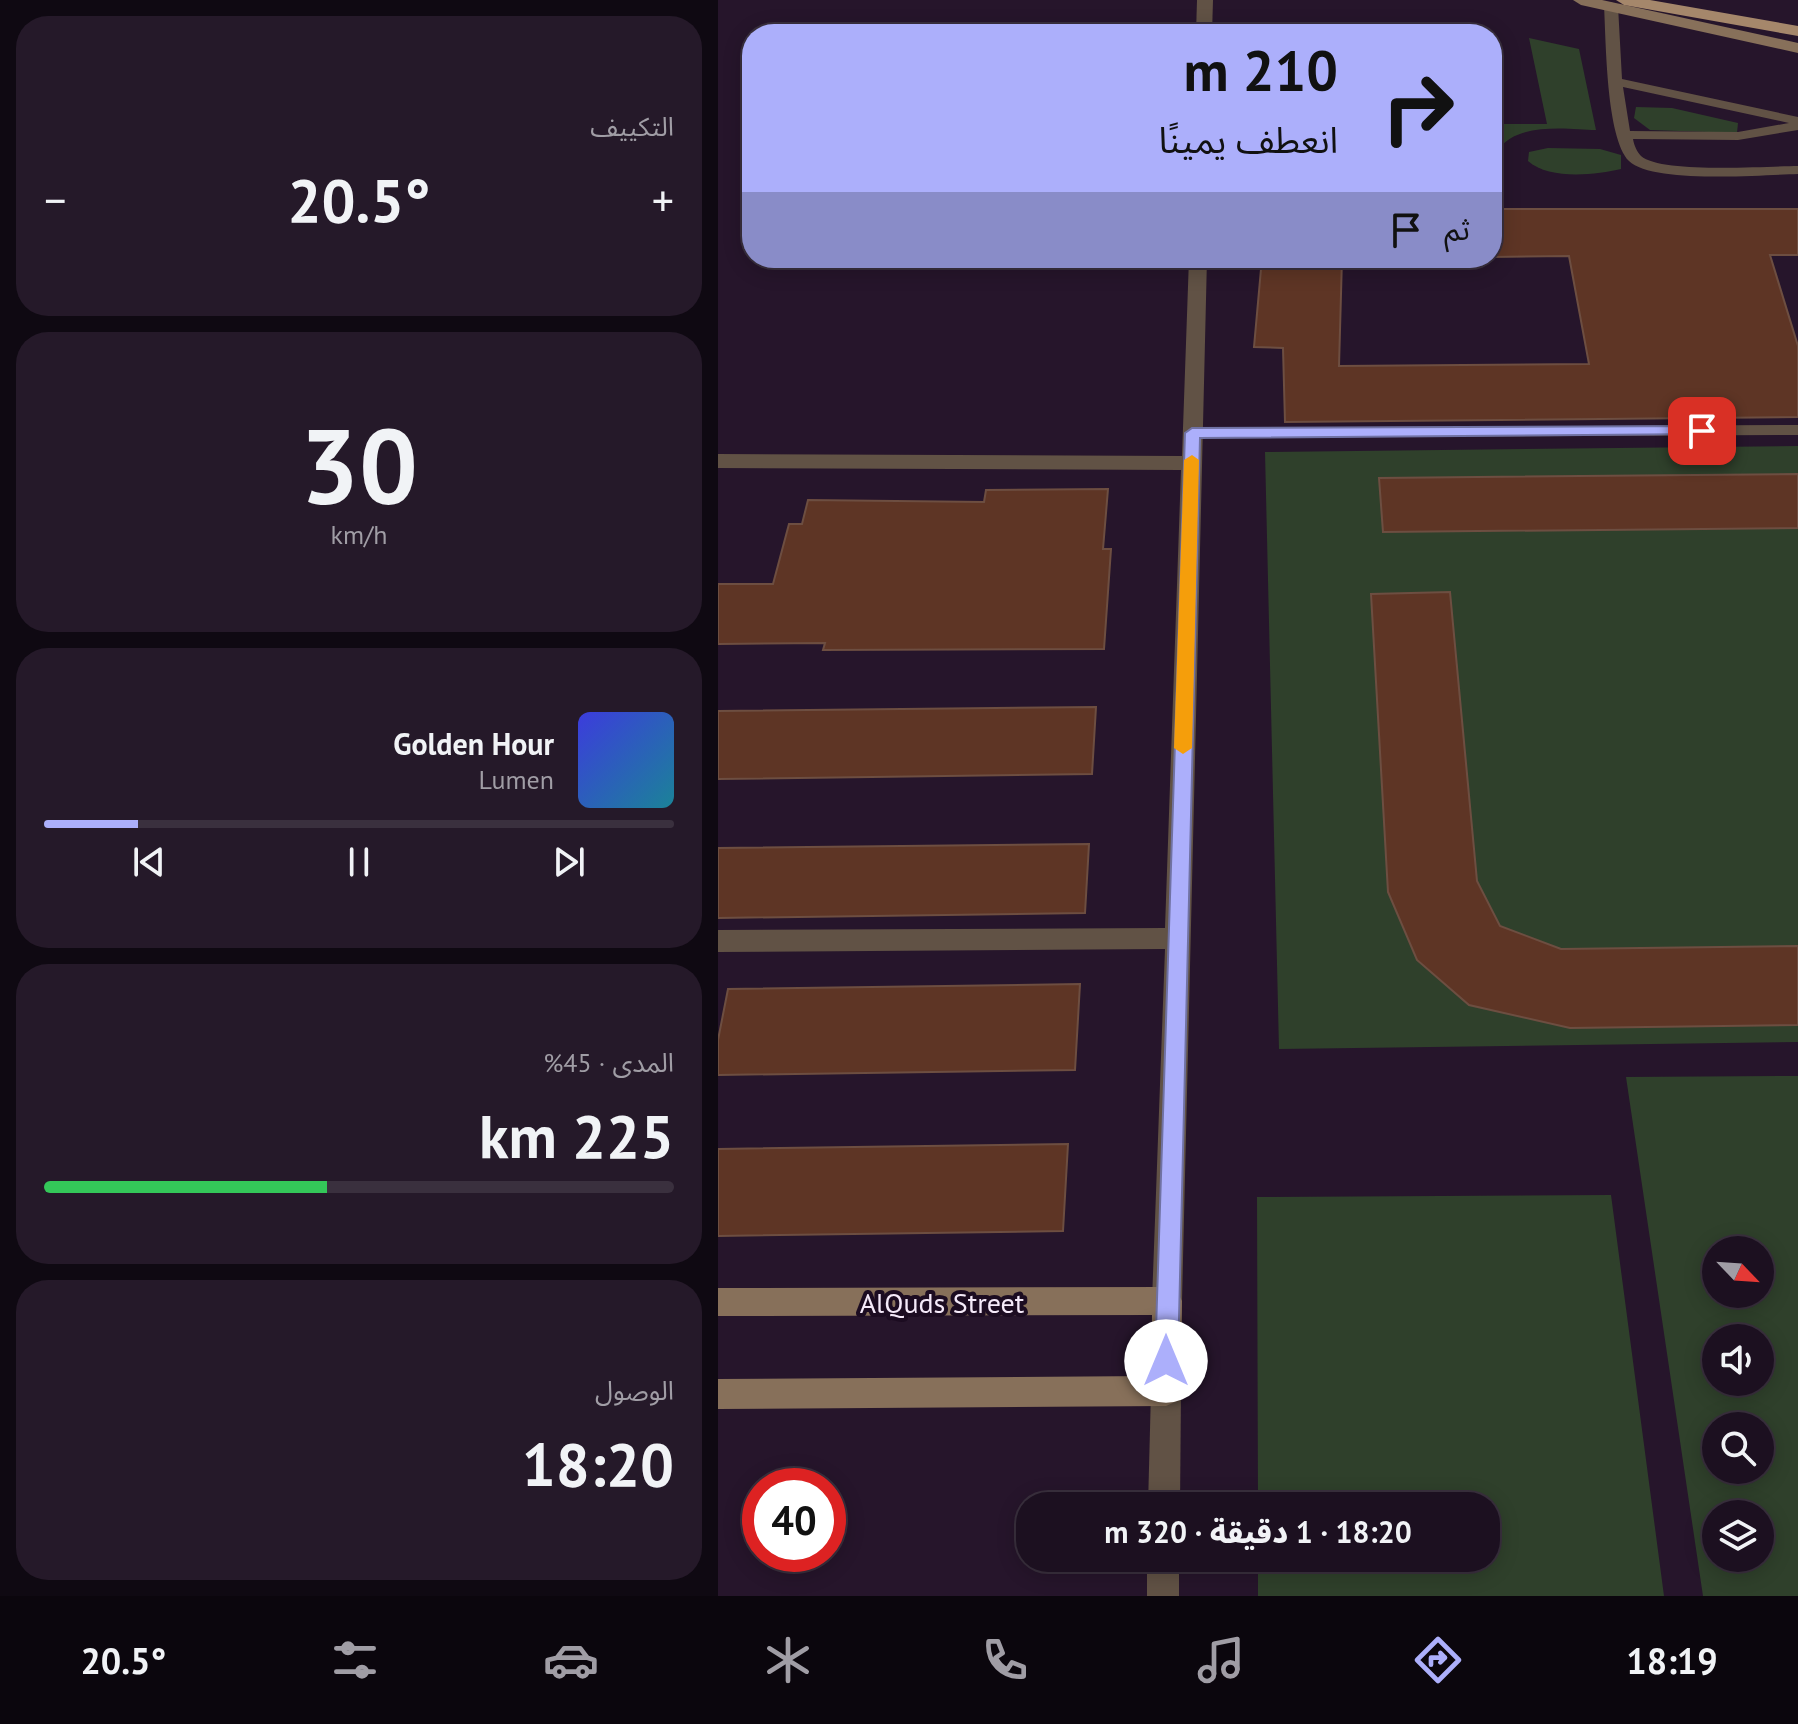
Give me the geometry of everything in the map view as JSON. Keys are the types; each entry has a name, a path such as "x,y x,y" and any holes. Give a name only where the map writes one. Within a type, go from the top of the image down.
{"main road":[{"path":"1695,0 1798,22"},
{"path":"1617,3 1798,31"}],"street":[{"path":"1204,24 1205,0"},
{"path":"1581,0 1617,3 1798,48"},
{"path":"1164,1492 1167,1301 1198,268"},
{"path":"718,461 1192,463"},
{"path":"718,941 1178,938"},
{"name":"AlQuds Street","path":"718,1302 1167,1301"},
{"path":"718,1394 1166,1391"},
{"path":"1163,1572 1163,1596"}],"lane":[{"path":"1617,3 1617,82 1623,135 1635,160 1651,167 1675,171 1798,170"},
{"path":"1617,82 1798,124"},
{"path":"1623,135 1738,136 1798,124"},
{"path":"1192,433 1798,430"}],"green space":[{"path":"1529,38 1579,49 1596,130 1558,128 1531,131 1518,134 1502,146 1502,124 1547,124"},
{"path":"1636,107 1672,108 1738,123 1737,133 1650,130 1634,118"},
{"path":"1548,148 1600,149 1621,155 1621,169 1586,174 1560,173 1537,167 1528,161 1529,152"},
{"path":"1798,446 1798,1042 1279,1049 1265,452"},
{"path":"1798,1076 1798,1596 1703,1596 1626,1077"},
{"path":"1611,1195 1664,1596 1258,1596 1258,1572 1500,1572 1500,1492 1258,1492 1257,1197"}],"building":[{"path":"1502,209 1798,209 1798,255 1770,255 1798,346 1798,417 1285,422 1283,348 1254,347 1261,268 1342,268 1339,366 1589,364 1569,256 1502,257"},
{"path":"1798,474 1798,528 1383,532 1379,478"},
{"path":"1108,489 1103,549 1111,549 1104,649 823,650 825,643 718,644 718,584 773,584 789,524 802,524 808,500 984,502 986,490"},
{"path":"1450,592 1477,881 1500,926 1561,949 1798,946 1798,1025 1570,1028 1469,1005 1417,960 1388,892 1371,594"},
{"path":"1096,707 1092,774 718,779 718,711"},
{"path":"1089,844 1085,913 718,918 718,848"},
{"path":"1080,984 1075,1070 718,1075 718,1040 728,989"},
{"path":"1068,1144 1063,1231 718,1236 718,1149"}],"slow traffic":[{"path":"1183,748 1192,460"}],"route":[{"path":"1166,1361 1192,433 1702,431"}]}
